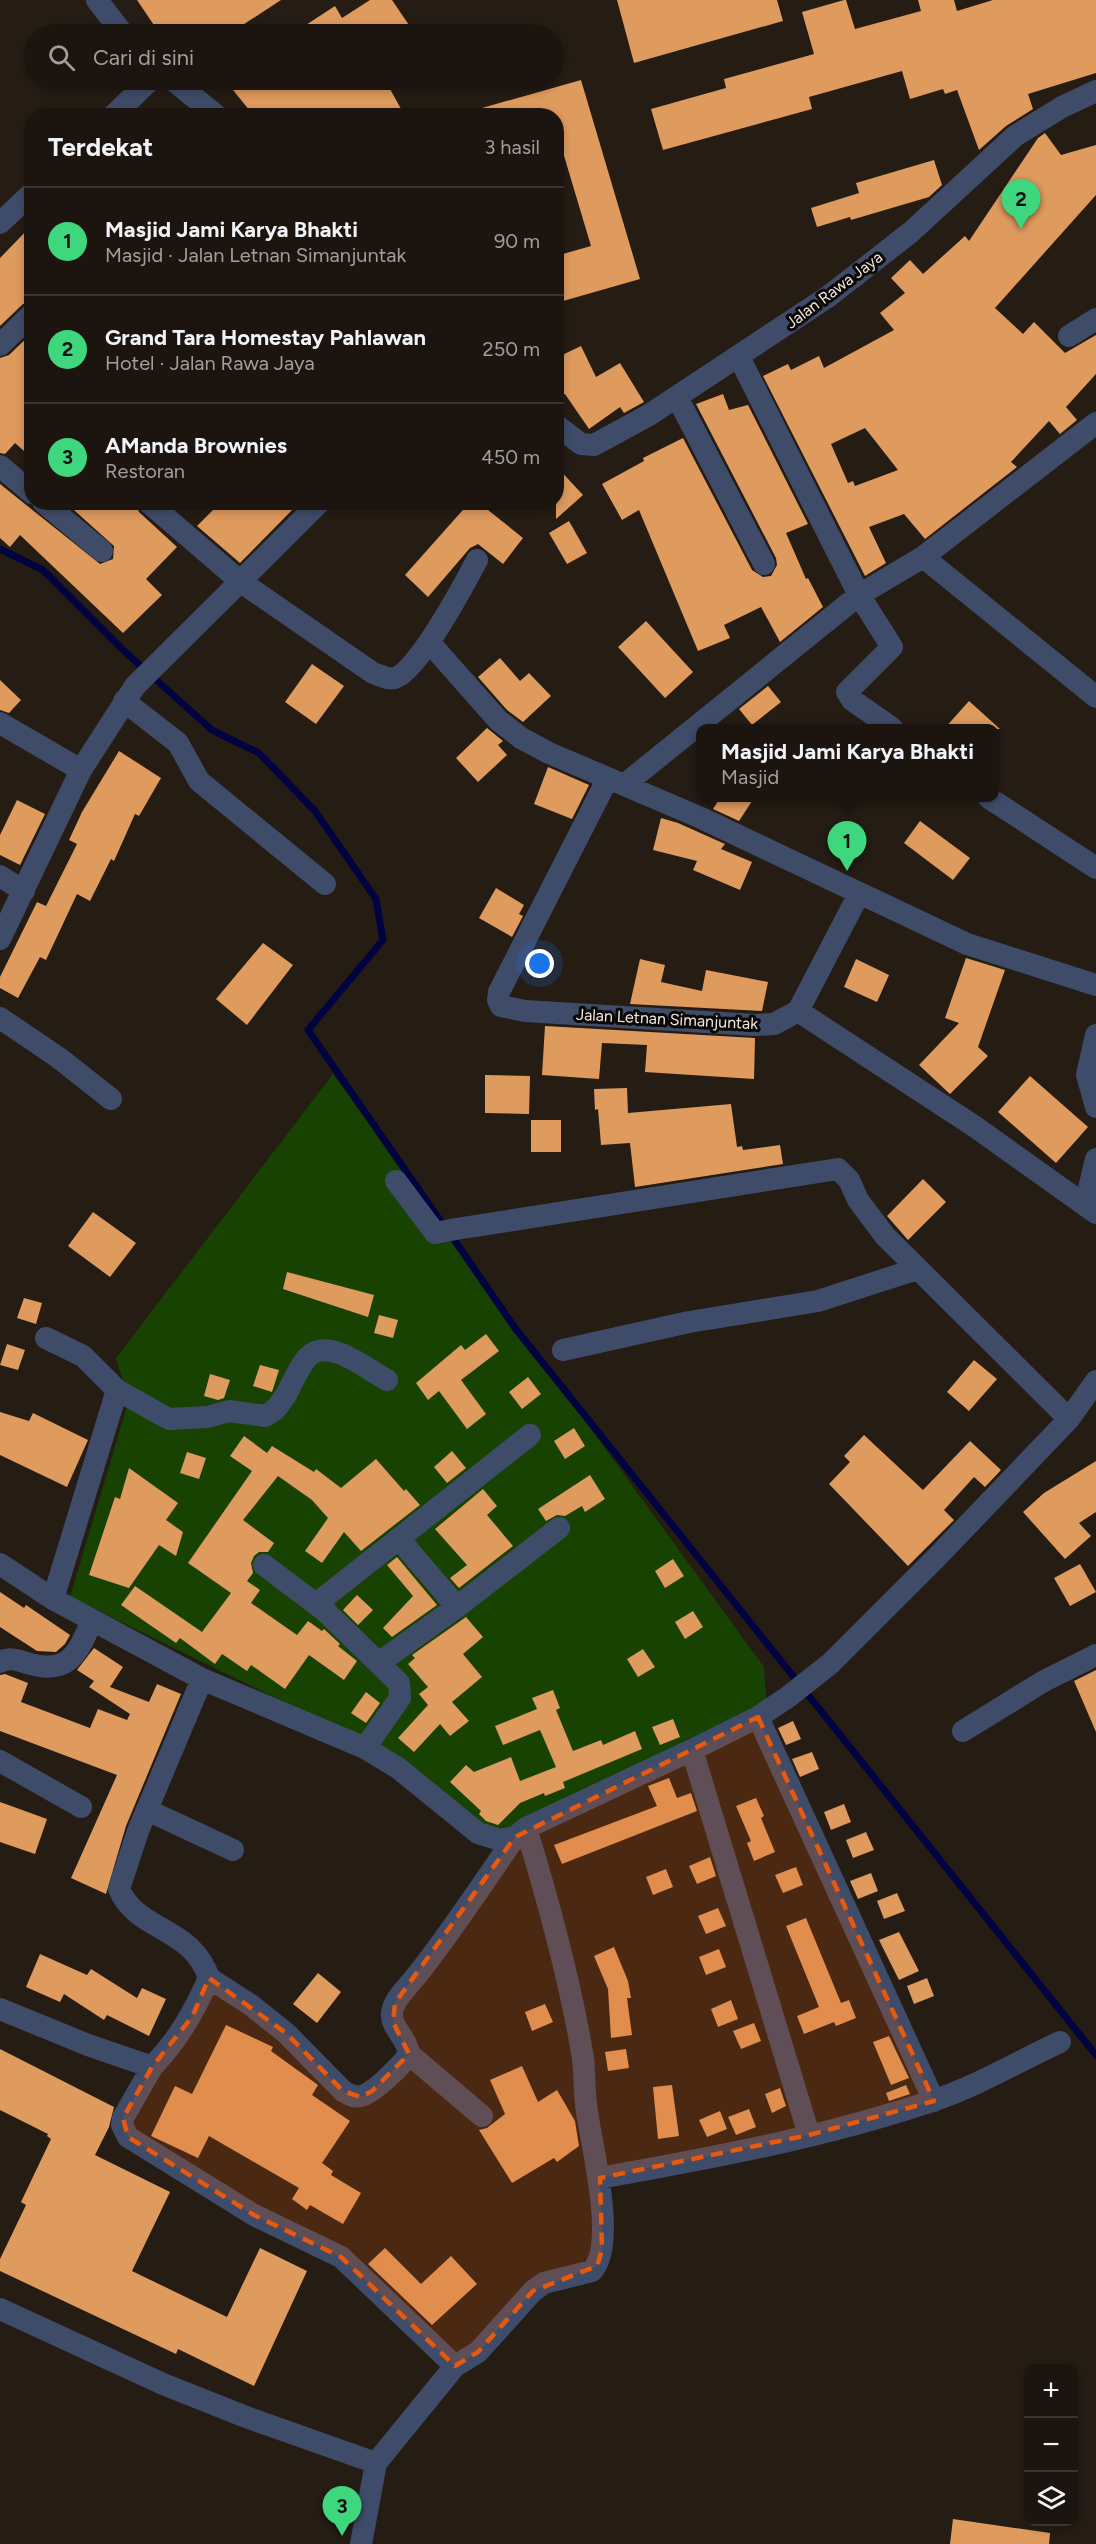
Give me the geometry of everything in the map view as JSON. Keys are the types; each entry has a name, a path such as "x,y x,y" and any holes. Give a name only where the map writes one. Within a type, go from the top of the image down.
{"street":[{"path":"97,0 115,24"},
{"path":"120,108 139,90"},
{"path":"184,90 207,108"},
{"name":"Jalan Rawa Jaya","path":"564,431 581,444 594,446 739,357 829,296 900,241 1015,136 1062,107 1096,91"},
{"path":"0,223 24,200"},
{"path":"1068,336 1096,319"},
{"path":"0,345 24,322"},
{"path":"739,357 859,595 892,647 848,689 848,694 886,724"},
{"path":"676,397 764,564"},
{"path":"616,782 859,595 923,557 1096,423"},
{"path":"0,466 24,486"},
{"path":"53,510 102,551"},
{"path":"157,510 241,582 373,673 386,677 394,678 401,674 429,642 455,604 477,560"},
{"path":"0,939 81,770 129,694 167,652 312,510"},
{"path":"923,557 1096,697"},
{"path":"429,642 498,720 521,738 699,817 967,944 1096,985"},
{"path":"129,694 178,743 199,781 325,884"},
{"path":"0,723 81,770"},
{"name":"Jalan Letnan Simanjuntak","path":"616,782 499,992 499,1003 505,1008 525,1011 755,1025 774,1024 798,1011"},
{"path":"995,802 1096,868"},
{"path":"0,876 24,891"},
{"path":"858,894 798,1011 964,1119 1091,1209 1096,1159"},
{"path":"0,1018 59,1058 111,1099"},
{"path":"1096,1035 1087,1075 1096,1107"},
{"path":"396,1181 435,1233 838,1169 849,1180 870,1217 917,1269 1069,1419"},
{"path":"563,1350 689,1322 818,1301 917,1269"},
{"path":"46,1338 83,1356 117,1390 169,1419 208,1417 229,1411 265,1416 279,1407 307,1358 316,1351 325,1350 337,1353 387,1380"},
{"path":"0,1564 53,1599 202,1679 365,1748 398,1768 478,1833 500,1839 520,1832 692,1750 758,1717 788,1697 831,1663 937,1557 1069,1419 1096,1381"},
{"path":"53,1599 117,1390"},
{"path":"316,1604 530,1435"},
{"path":"380,1662 457,1607 559,1528"},
{"path":"399,1539 457,1607"},
{"path":"264,1565 316,1604 380,1662 399,1683 402,1691 395,1706 365,1748"},
{"path":"0,1662 13,1659 44,1668 59,1668 78,1650 92,1620"},
{"path":"963,1731 1044,1681 1096,1655"},
{"path":"202,1679 147,1810 119,1889 124,1903 193,1950 202,1959 209,1978 251,2005 351,2096 360,2097 372,2091 410,2054"},
{"path":"758,1717 934,2101"},
{"path":"692,1750 809,2135"},
{"path":"0,1761 81,1808"},
{"path":"147,1810 233,1850"},
{"path":"482,2116 410,2054 391,2014 395,2003 520,1832"},
{"path":"361,2544 376,2463 455,2366 478,2352 532,2291 544,2283 592,2271 597,2266 602,2250 600,2178 587,2111 583,2060 573,2007 554,1927 520,1832"},
{"path":"209,1978 192,2017 174,2044 152,2067 123,2118 122,2126 128,2137 254,2215 341,2257 455,2366"},
{"path":"0,2009 88,2045 152,2067"},
{"path":"600,2178 700,2160 809,2135 934,2101 1060,2042"},
{"path":"0,2309 163,2384 246,2417 376,2463"}],"highlighted area":[{"path":"758,1717 934,2101 809,2135 600,2178 602,2250 597,2266 533,2291 478,2352 455,2366 341,2257 254,2215 128,2137 123,2118 152,2067 192,2017 209,1978 286,2033 343,2091 361,2097 372,2091 409,2054 393,2022 395,2003 515,1837"}],"green space":[{"path":"333,1074 764,1667 767,1709 493,1838 374,1746 70,1597 129,1400 116,1358"}],"building":[{"path":"137,0 281,0 244,24 153,24"},
{"path":"370,0 392,0 408,24 307,24 335,6 342,18"},
{"path":"617,0 777,0 783,21 634,63"},
{"path":"846,0 855,29 921,11 918,0 954,0 957,11 993,0 1096,0 1096,73 1028,94 1033,109 1006,126 979,150 957,90 945,94 943,89 910,99 902,71 809,97 812,109 663,150 651,109 726,88 724,79 814,54 802,12"},
{"path":"581,80 640,279 564,301 564,254 591,246 564,156 564,108 482,108 546,90 564,90 564,85"},
{"path":"233,90 391,90 401,108 248,108"},
{"path":"1045,133 1061,155 1096,145 1096,195 995,308 1023,334 1034,322 1065,353 1096,335 1096,374 1066,407 1077,420 1060,434 1049,421 1011,462 1017,467 925,539 904,514 869,527 886,563 865,576 763,376 788,364 791,370 819,356 824,368 894,330 880,313 905,293 891,278 910,260 923,274 965,236 969,241 1038,138","holes":["865,428 898,470 855,486 853,481 848,483 831,444"]},
{"path":"934,160 942,185 929,197 851,220 850,217 817,227 811,208 859,193 856,183"},
{"path":"24,233 24,304 0,326 0,258"},
{"path":"24,341 24,451 15,443 5,454 0,453 0,358 9,355"},
{"path":"581,346 596,377 620,363 644,402 624,413 620,407 589,429 564,394 564,354"},
{"path":"723,394 729,410 748,405 808,524 786,533 806,579 808,578 823,607 780,642 761,607 724,625 730,638 698,651 639,510 622,520 602,484 644,461 643,458 683,438 752,570 763,577 771,576 777,565 776,558 696,404"},
{"path":"564,475 583,495 556,519 556,510 564,510"},
{"path":"0,484 24,503 24,510 32,510 100,564 113,559 114,546 74,510 138,510 177,547 146,579 162,595 123,633 20,535 10,547 0,538"},
{"path":"213,510 292,510 240,563 197,526"},
{"path":"463,510 488,510 523,538 503,564 478,544 470,548 428,597 405,575"},
{"path":"569,521 587,553 567,564 549,533"},
{"path":"646,621 693,672 665,698 618,647"},
{"path":"500,658 520,681 529,673 551,696 523,722 507,710 478,677"},
{"path":"312,664 344,686 316,724 285,702"},
{"path":"0,680 21,700 9,713 0,710"},
{"path":"768,686 781,702 753,724 739,709"},
{"path":"969,701 994,724 948,724"},
{"path":"487,728 503,741 498,745 507,755 478,782 456,758"},
{"path":"119,751 161,778 139,816 135,814 114,861 111,859 90,901 77,894 46,960 40,957 18,998 0,988 0,977 37,902 46,906 77,844 69,840 82,812"},
{"path":"548,767 589,785 572,819 534,804"},
{"path":"17,800 45,814 20,865 0,855 0,835"},
{"path":"717,802 751,802 739,821 713,809"},
{"path":"661,818 725,844 721,849 752,862 740,890 693,870 697,861 653,850"},
{"path":"920,821 970,858 953,880 904,843"},
{"path":"496,888 524,905 519,914 523,916 512,937 479,918"},
{"path":"263,943 293,965 247,1025 216,999"},
{"path":"966,958 1005,970 978,1047 988,1056 950,1094 919,1065 959,1023 945,1018"},
{"path":"640,959 665,965 661,982 702,991 706,970 768,982 762,1011 630,1004"},
{"path":"856,959 889,975 877,1002 844,987"},
{"path":"545,1026 755,1038 754,1079 645,1072 647,1045 602,1043 599,1079 542,1075"},
{"path":"485,1075 530,1076 529,1114 485,1113"},
{"path":"1030,1076 1088,1127 1056,1163 998,1112"},
{"path":"627,1088 628,1113 731,1104 737,1147 742,1146 743,1150 780,1145 783,1164 635,1187 630,1143 601,1145 598,1109 595,1110 594,1089"},
{"path":"531,1120 561,1120 561,1152 531,1152"},
{"path":"923,1179 946,1202 908,1240 887,1216"},
{"path":"93,1212 136,1243 110,1277 68,1246"},
{"path":"287,1272 374,1295 368,1317 283,1289"},
{"path":"24,1298 42,1303 36,1324 17,1318"},
{"path":"379,1315 398,1320 393,1338 374,1333"},
{"path":"486,1334 499,1351 461,1380 486,1414 467,1429 439,1391 428,1400 416,1383 461,1345 465,1350"},
{"path":"7,1344 25,1350 18,1370 0,1365"},
{"path":"974,1360 997,1379 969,1411 947,1392"},
{"path":"260,1365 279,1370 272,1392 253,1386"},
{"path":"210,1374 230,1380 224,1398 218,1400 204,1396"},
{"path":"528,1377 541,1394 522,1409 509,1392"},
{"path":"0,1412 29,1421 33,1413 88,1440 67,1487 0,1455"},
{"path":"574,1428 585,1446 565,1459 554,1441"},
{"path":"864,1435 923,1490 970,1441 1001,1470 985,1487 974,1477 944,1510 954,1520 908,1566 829,1484 850,1462 844,1456"},
{"path":"244,1436 267,1453 272,1446 314,1472 316,1469 341,1488 376,1459 404,1491 406,1489 420,1505 361,1551 344,1532 322,1563 305,1551 328,1518 312,1500 278,1476 243,1520 274,1543 268,1552 259,1552 254,1556 251,1563 253,1573 247,1581 260,1590 251,1603 297,1635 308,1621 322,1631 324,1629 340,1644 338,1646 357,1661 344,1680 309,1655 285,1689 251,1665 247,1671 222,1654 215,1664 180,1638 176,1643 121,1605 135,1586 202,1632 231,1593 188,1563 252,1471 230,1456"},
{"path":"452,1451 466,1468 447,1483 434,1467"},
{"path":"187,1452 206,1458 199,1479 180,1473"},
{"path":"1096,1461 1096,1512 1079,1523 1091,1536 1065,1559 1023,1512 1044,1493"},
{"path":"129,1468 178,1503 166,1520 183,1532 176,1556 159,1545 129,1588 89,1575 115,1497 120,1499"},
{"path":"590,1475 605,1499 585,1512 582,1506 565,1516 557,1515 546,1521 538,1509"},
{"path":"483,1489 497,1506 487,1515 513,1546 459,1588 450,1578 467,1565 435,1529"},
{"path":"397,1557 437,1605 392,1637 383,1628 413,1596 387,1565"},
{"path":"673,1559 684,1576 665,1588 655,1571"},
{"path":"1080,1564 1096,1592 1070,1606 1054,1578"},
{"path":"0,1592 24,1608 26,1605 70,1635 65,1644 56,1652 37,1651 0,1627"},
{"path":"357,1595 373,1610 358,1625 343,1610"},
{"path":"693,1611 703,1627 685,1639 675,1622"},
{"path":"466,1617 483,1637 463,1654 482,1677 452,1702 469,1721 450,1736 440,1724 414,1752 398,1738 428,1705 419,1694 428,1687 408,1664 415,1658 412,1655"},
{"path":"94,1648 123,1667 110,1687 149,1702 157,1684 181,1694 126,1826 106,1894 71,1878 117,1775 0,1731 0,1675 5,1674 28,1683 21,1702 90,1728 98,1709 127,1720 130,1714 89,1687 94,1681 77,1670"},
{"path":"643,1649 655,1667 638,1677 627,1659"},
{"path":"1096,1670 1096,1732 1074,1681"},
{"path":"553,1690 560,1708 556,1710 573,1751 601,1740 603,1745 635,1731 642,1749 563,1782 565,1788 545,1796 544,1793 520,1803 498,1825 486,1821 479,1814 481,1811 450,1782 466,1765 474,1772 511,1757 520,1781 556,1767 540,1730 503,1745 495,1726 537,1709 532,1698"},
{"path":"366,1692 380,1703 366,1723 351,1713"},
{"path":"673,1719 680,1737 660,1745 652,1727"},
{"path":"793,1721 801,1739 786,1745 778,1728"},
{"path":"812,1752 819,1769 800,1777 792,1759"},
{"path":"669,1778 677,1798 691,1793 697,1811 562,1864 554,1845 657,1806 648,1786"},
{"path":"756,1798 764,1816 761,1818 775,1852 754,1861 747,1843 751,1841 736,1806"},
{"path":"0,1802 47,1819 35,1854 0,1842"},
{"path":"844,1804 851,1822 831,1830 824,1812"},
{"path":"866,1832 874,1850 853,1858 846,1840"},
{"path":"710,1857 716,1876 697,1884 689,1866"},
{"path":"796,1867 803,1885 783,1893 775,1875"},
{"path":"666,1869 673,1887 653,1895 646,1877"},
{"path":"871,1873 878,1891 858,1899 850,1881"},
{"path":"897,1893 905,1911 884,1919 877,1901"},
{"path":"718,1908 726,1926 706,1934 698,1916"},
{"path":"806,1918 841,2003 849,2000 856,2018 836,2026 834,2022 804,2034 797,2016 819,2007 786,1926"},
{"path":"899,1932 919,1971 899,1980 879,1940"},
{"path":"614,1947 628,1981 631,1998 627,1998 632,2035 611,2038 608,1989 594,1956"},
{"path":"719,1949 726,1967 706,1975 699,1957"},
{"path":"40,1954 87,1975 91,1969 137,1998 142,1988 166,1999 149,2036 107,2015 104,2020 64,1994 60,2002 26,1987"},
{"path":"318,1973 341,1992 317,2023 293,2004"},
{"path":"927,1978 934,1996 914,2004 907,1986"},
{"path":"731,2000 738,2019 718,2027 711,2009"},
{"path":"545,2004 553,2022 532,2031 525,2012"},
{"path":"754,2023 761,2041 741,2049 733,2031"},
{"path":"226,2025 273,2047 271,2051 318,2085 312,2095 350,2121 322,2163 333,2171 331,2175 361,2193 343,2224 310,2205 307,2210 292,2199 299,2188 209,2136 198,2158 151,2136 175,2086 192,2094"},
{"path":"889,2036 909,2078 891,2085 873,2042"},
{"path":"0,2049 114,2107 109,2127 95,2155 170,2192 132,2271 227,2317 260,2248 307,2271 254,2386 178,2349 176,2354 0,2271 0,2259 26,2205 21,2202 51,2139 47,2136 48,2134 0,2110"},
{"path":"626,2049 629,2068 608,2071 605,2052"},
{"path":"522,2066 538,2102 557,2090 575,2121 579,2146 557,2162 554,2158 512,2183 479,2130 487,2128 505,2114 490,2080"},
{"path":"672,2085 679,2136 658,2139 653,2087"},
{"path":"906,2085 910,2094 889,2101 886,2093"},
{"path":"780,2088 786,2106 772,2113 765,2094"},
{"path":"749,2109 756,2127 736,2135 728,2117"},
{"path":"720,2111 727,2129 707,2137 699,2120"},
{"path":"385,2248 421,2284 451,2256 477,2284 432,2325 368,2264"},
{"path":"953,2519 1050,2533 1049,2544 950,2544"}],"waterway":[{"path":"0,549 43,570 124,651 212,730 259,753 315,811 376,899 383,940 308,1030 444,1226"},
{"path":"451,1235 515,1328 1096,2055"}],"place":[{"name":"Grand Tara Homestay Pahlawan","path":"1021,229"},
{"name":"Masjid Jami Karya Bhakti","path":"847,871"},
{"name":"AManda Brownies","path":"342,2536"}]}
